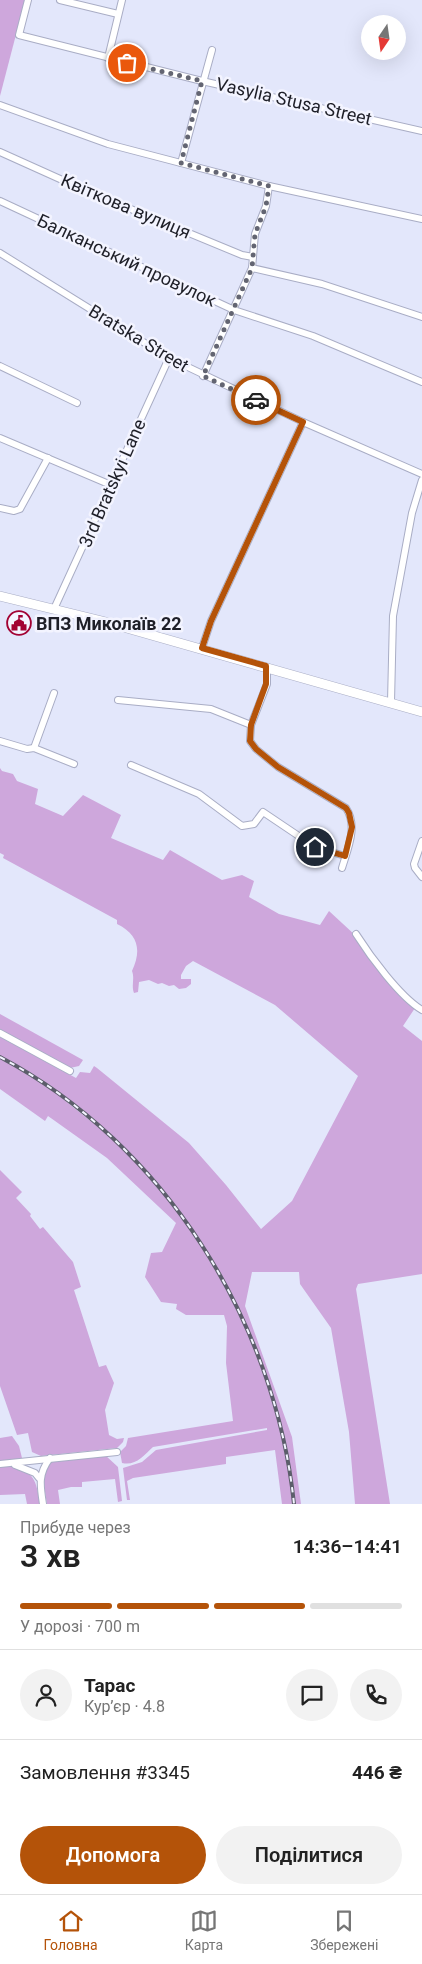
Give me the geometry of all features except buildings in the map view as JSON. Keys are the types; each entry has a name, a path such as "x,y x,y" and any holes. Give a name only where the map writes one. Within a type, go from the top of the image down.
{"street":[{"name":"Vasylia Stusa Street","path":"28,0 19,35 202,81 422,131"},
{"path":"60,0 118,14"},
{"path":"108,58 122,0"},
{"path":"181,163 212,50"},
{"path":"0,105 108,144 269,186 422,219"},
{"path":"0,112 8,107"},
{"name":"Квіткова вулиця","path":"0,152 146,216 242,255 253,257"},
{"path":"203,376 252,268 255,234 266,206 269,186"},
{"name":"Балканський провулок","path":"0,201 234,310 312,336 422,382"},
{"name":"Bratska Street","path":"0,253 168,358 303,422 422,474"},
{"path":"252,268 322,284 422,318"},
{"name":"3rd Bratskyi Lane","path":"54,608 168,358"},
{"path":"0,366 77,403"},
{"path":"202,648 211,621 303,422"},
{"path":"0,438 110,485"},
{"path":"0,508 14,511 20,509 48,458"},
{"path":"392,702 393,616 413,507 422,480"},
{"path":"0,596 54,608 202,648 422,712"},
{"path":"266,666 267,679 265,689 251,725 249,738 256,749 278,767 308,787 334,799 346,808 352,827 342,868"},
{"path":"34,748 54,693"},
{"path":"118,700 211,709 251,725"},
{"path":"0,741 27,749 34,748 74,764"},
{"path":"131,765 199,794 242,826 254,824 263,812 315,847 345,856"},
{"path":"422,841 414,864 422,877"},
{"path":"356,934 398,988 412,1004 422,1010"},
{"path":"0,1033 70,1071"},
{"path":"0,1464 117,1452"},
{"path":"39,1478 50,1458"},
{"path":"9,1464 35,1473 39,1478 43,1504"}],"shaded area":[{"path":"0,0 25,0 0,96"},
{"path":"0,768 2,771 13,774 17,781 38,789 35,804 63,816 83,795 121,815 111,838 163,860 170,850 222,880 242,875 254,881 249,897 279,914 320,925 329,911 355,935 415,1008 403,1026 422,1041 422,1274 358,1284 356,1289 390,1504 355,1504 349,1432 331,1328 300,1284 299,1272 252,1272 245,1306 292,1437 301,1504 282,1504 275,1450 226,1457 226,1464 133,1478 127,1481 130,1500 127,1500 123,1468 142,1462 156,1450 267,1430 267,1428 153,1447 135,1462 122,1463 120,1452 126,1446 128,1438 233,1421 226,1363 227,1326 224,1315 186,1315 176,1309 177,1304 161,1302 145,1277 151,1253 162,1252 176,1223 107,1158 48,1116 45,1121 0,1089 0,1057 29,1074 0,1056 0,1037 76,1078 80,1072 90,1073 94,1066 97,1068 189,1143 261,1229 292,1201 358,1076 275,1005 193,961 186,966 181,975 181,979 191,979 191,984 186,988 179,989 174,985 158,984 149,980 139,982 138,992 134,993 132,971 137,950 134,938 130,933 117,924 117,920 3,858 4,855 0,853","holes":["54,1091 119,1144 71,1106","147,1173 198,1239 212,1262 240,1311 251,1337 196,1238"]},
{"path":"0,1014 83,1060 79,1066 70,1068 0,1030"},
{"path":"0,1170 22,1192 16,1198 31,1214 30,1216 40,1229 43,1227 73,1262 81,1287 74,1290 99,1367 106,1365 114,1383 105,1410 109,1435 117,1439 124,1438 117,1448 41,1456 32,1452 28,1433 17,1435 0,1386"},
{"path":"12,1436 19,1446 22,1458 14,1461 0,1460 0,1438"},
{"path":"105,1455 118,1467 122,1501 118,1502 115,1479 82,1482 82,1487 58,1490 60,1504 47,1504 44,1475 51,1460"},
{"path":"9,1466 24,1471 33,1478 40,1504 27,1504 25,1494 0,1495 0,1467"}],"railway":[{"path":"0,1057 59,1094 112,1138 160,1188 201,1244 236,1305 263,1369 283,1436 294,1504"}],"way so far":[{"path":"127,63 202,81 181,163 269,186 266,206 255,234 252,268 203,376 256,400"}],"place":[{"name":"ВПЗ Миколаїв 22","path":"19,623"}],"route":[{"path":"256,400 303,422 211,621 202,648 266,666 267,679 265,689 249,732 252,744 278,767 308,787 341,803 352,820 350,842 345,856 315,847"}]}
